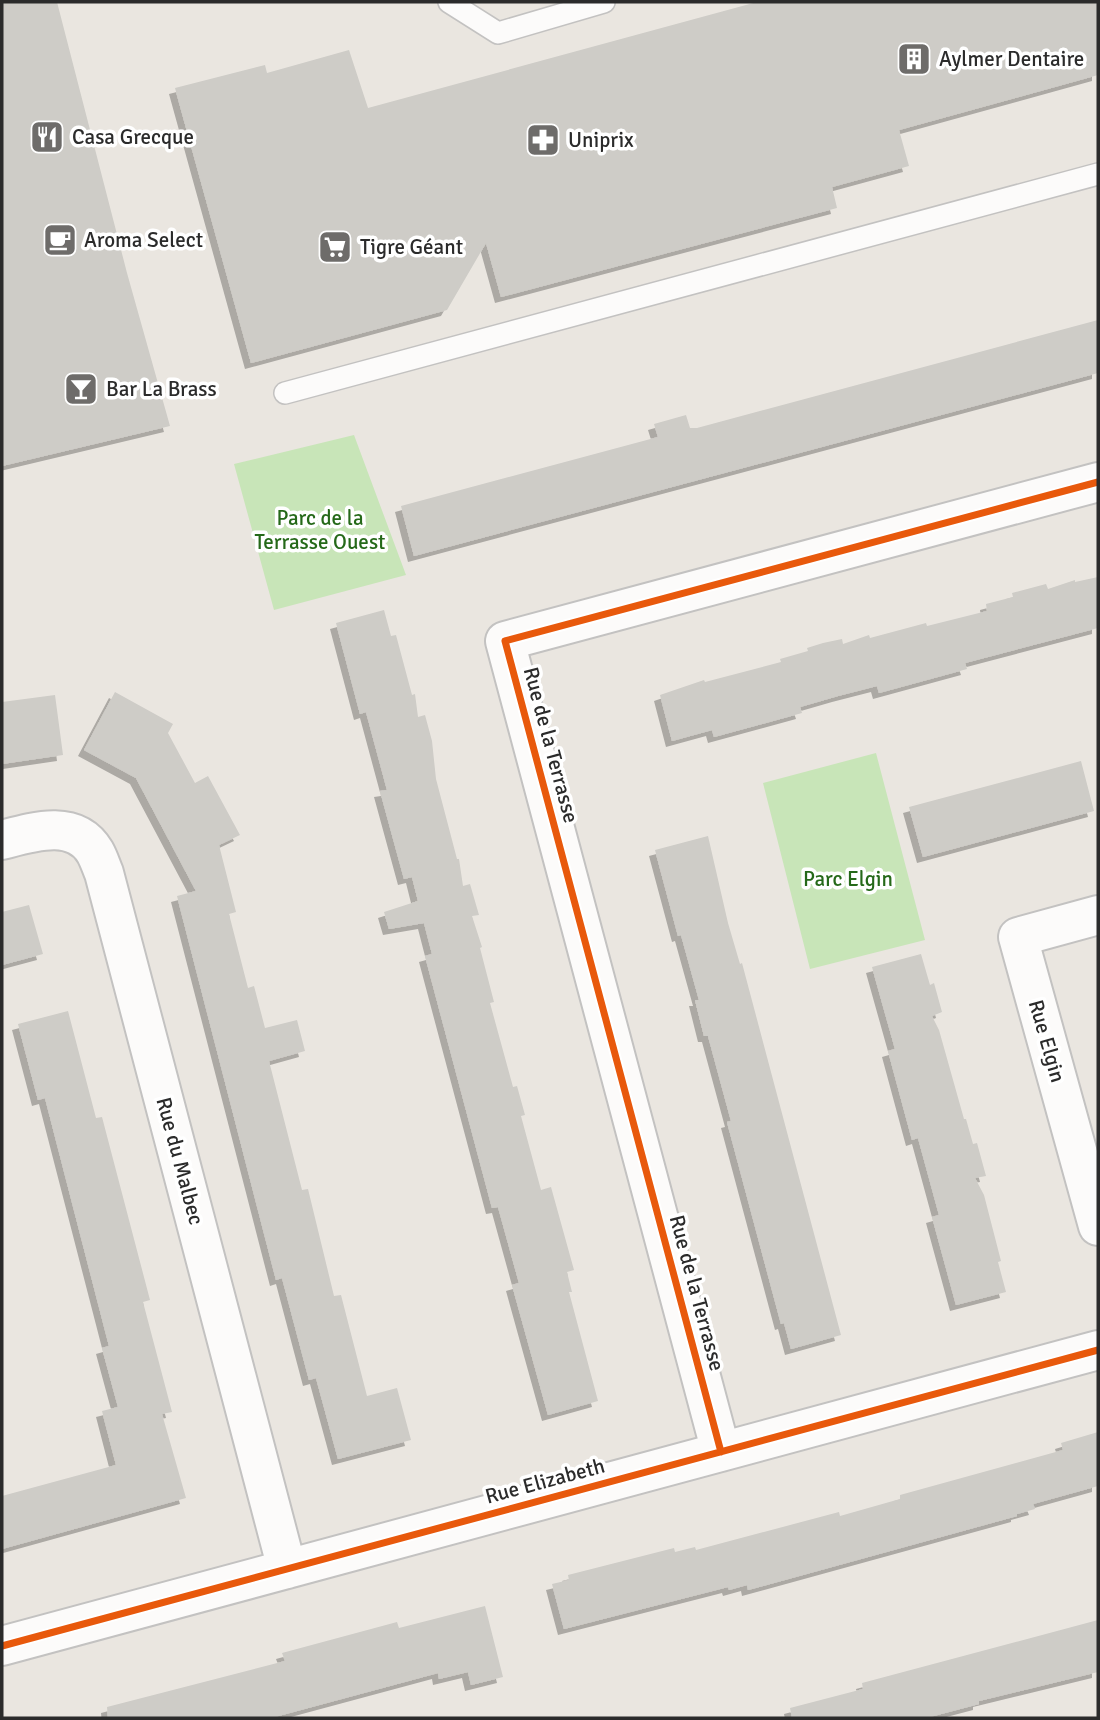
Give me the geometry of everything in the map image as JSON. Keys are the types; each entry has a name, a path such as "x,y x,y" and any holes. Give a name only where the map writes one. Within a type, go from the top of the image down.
{"street":[{"name":"Rue de la Terrasse","path":"721,1452 505,641 1098,482"},
{"name":"Rue du Malbec","path":"2,840 34,832 59,830 80,836 95,850 104,873 287,1569"},
{"name":"Rue Elgin","path":"1098,915 1018,937 1098,1226"},
{"name":"Rue Elizabeth","path":"2,1646 1098,1350"}],"lane":[{"path":"449,2 498,33 604,2"},
{"path":"285,393 1098,174"}],"green space":[{"name":"Parc de la Terrasse Ouest","path":"354,435 406,575 274,610 234,464"},
{"name":"Parc Elgin","path":"876,753 925,940 810,969 763,783"}],"building":[{"path":"2,2 57,2 127,273 170,426 2,466"},
{"path":"757,2 1098,2 1098,75 899,130 909,166 832,187 837,208 501,297 486,243 447,310 251,363 175,88 265,65 267,73 349,50 368,108"},
{"path":"1098,320 1098,373 414,556 401,506 658,437 654,424 686,415 690,428 697,428"},
{"path":"1098,577 1098,628 965,663 967,669 879,693 877,686 838,696 800,707 802,713 714,737 712,730 672,741 660,695 704,680 705,682 781,662 780,659 808,651 807,648 823,643 842,639 843,644 869,635 870,638 926,623 927,626 987,611 986,604 1013,597 1012,593 1046,584 1048,589 1075,580"},
{"path":"384,610 391,636 396,635 412,695 415,694 418,717 425,715 432,741 436,779 459,859 463,886 470,884 479,915 472,916 494,1002 490,1003 513,1087 517,1086 525,1115 521,1116 541,1190 551,1187 574,1270 567,1272 572,1292 569,1292 598,1401 548,1415 512,1285 519,1283 498,1207 492,1208 425,956 432,954 424,923 389,929 384,912 418,901 412,877 404,879 380,791 387,790 366,712 360,714 336,623"},
{"path":"115,692 173,724 168,733 195,783 208,776 240,835 219,845 236,912 229,914 248,988 254,986 265,1028 297,1020 305,1051 269,1061 302,1190 308,1189 334,1296 341,1295 367,1396 397,1388 411,1440 338,1459 316,1378 309,1380 282,1278 276,1280 177,896 196,891 136,778 84,750"},
{"path":"55,695 63,755 2,764 2,702"},
{"path":"1081,761 1094,811 923,857 909,807"},
{"path":"708,836 728,923 740,964 742,963 841,1335 791,1349 784,1323 781,1324 727,1122 731,1121 708,1036 704,1036 695,1000 699,1000 681,935 678,936 655,850"},
{"path":"29,905 43,954 2,965 2,912"},
{"path":"921,954 930,985 934,983 942,1012 932,1016 939,1030 964,1119 973,1144 977,1143 986,1176 975,1178 984,1195 1006,1292 956,1305 932,1217 939,1215 918,1138 912,1140 888,1051 895,1049 872,967"},
{"path":"68,1011 96,1118 102,1117 150,1300 143,1302 172,1412 162,1414 186,1498 2,1549 2,1496 116,1465 102,1411 118,1407 102,1348 109,1346 45,1098 38,1100 18,1024"},
{"path":"1098,1432 1098,1486 1033,1504 1035,1509 1017,1516 748,1590 747,1585 729,1590 728,1587 564,1629 552,1584 569,1580 568,1575 674,1548 675,1552 695,1547 696,1550 839,1512 840,1516 900,1499 900,1495 1063,1450 1061,1443"},
{"path":"485,1606 503,1677 471,1685 468,1672 439,1679 438,1673 271,1718 108,1718 107,1707 285,1661 282,1653 397,1622 399,1628"},
{"path":"1098,1620 1098,1672 979,1701 979,1704 926,1718 792,1718 790,1708 863,1689 862,1683"}],"cycle path":[{"path":"721,1452 505,641 1098,482"},
{"path":"2,1646 1098,1350"}],"place":[{"name":"Aylmer Dentaire","path":"914,59"},
{"name":"Casa Grecque","path":"47,137"},
{"name":"Uniprix","path":"543,140"},
{"name":"Aroma Select","path":"60,240"},
{"name":"Tigre Géant","path":"335,247"},
{"name":"Bar La Brass","path":"81,389"}]}
